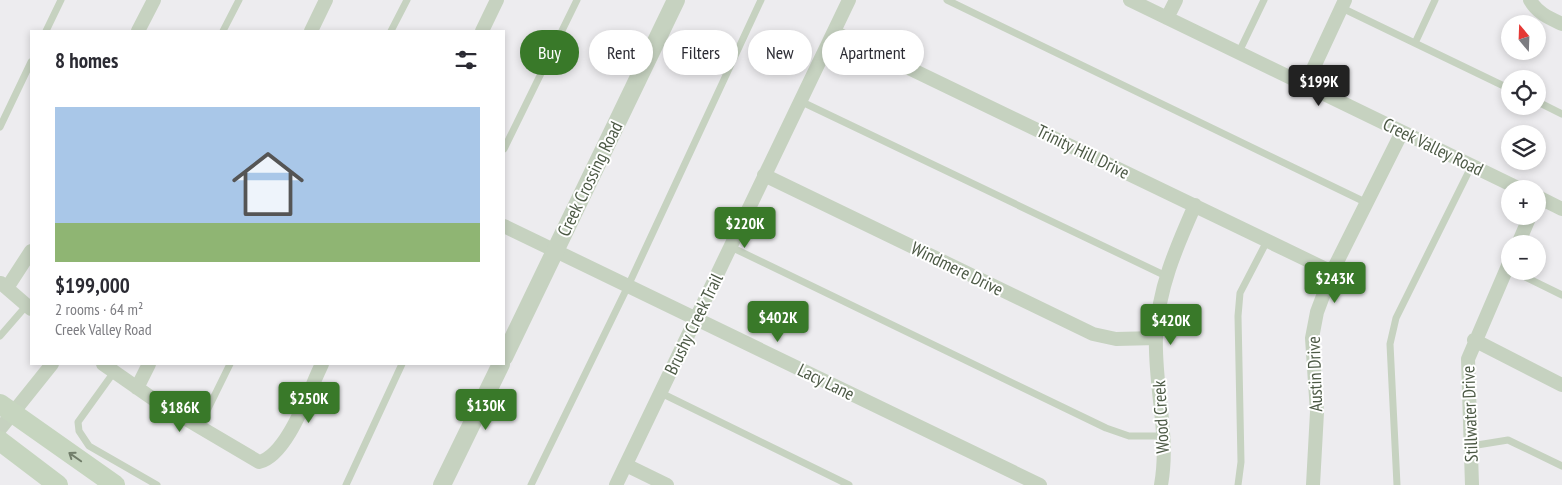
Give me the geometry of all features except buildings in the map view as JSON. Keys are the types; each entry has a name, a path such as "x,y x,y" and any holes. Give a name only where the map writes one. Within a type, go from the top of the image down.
{"main road":[{"path":"6,409 115,485"},
{"path":"0,441 58,485"}],"street":[{"path":"139,30 154,0"},
{"path":"311,30 326,0"},
{"path":"482,30 497,0"},
{"name":"Creek Crossing Road","path":"505,355 676,0"},
{"name":"Brushy Creek Trail","path":"835,30 849,0"},
{"name":"Creek Valley Road","path":"1130,0 1502,180"},
{"path":"1167,18 1176,0"},
{"path":"1530,0 1544,15 1562,24"},
{"path":"1306,84 1343,4"},
{"name":"Brushy Creek Trail","path":"616,485 822,57"},
{"name":"Trinity Hill Drive","path":"924,75 1332,272"},
{"name":"Austin Drive","path":"1313,485 1317,412 1313,326 1332,272 1402,132"},
{"name":"Windmere Drive","path":"764,175 1093,334 1116,339 1156,338"},
{"path":"1546,202 1562,209"},
{"name":"Wood Creek","path":"1160,485 1163,436 1156,338 1160,298 1166,276 1195,205"},
{"name":"Lacy Lane","path":"505,226 1040,485"},
{"path":"29,307 3,285 30,252"},
{"name":"Stillwater Drive","path":"1472,485 1468,359 1474,340 1504,280"},
{"path":"1474,340 1562,384"},
{"path":"0,429 6,409 51,365"},
{"path":"136,388 148,365"},
{"path":"108,368 136,388 254,461 267,460 284,441 322,365"},
{"path":"442,485 500,365"},
{"path":"626,465 667,485"}],"lane":[{"path":"46,30 61,0"},
{"path":"224,30 238,0"},
{"path":"391,30 406,0"},
{"path":"505,147 577,0"},
{"path":"531,485 628,286 761,0"},
{"path":"948,0 1366,202"},
{"path":"1239,52 1264,0"},
{"path":"1415,43 1435,0"},
{"path":"1343,4 1415,43 1501,85"},
{"path":"0,127 30,64"},
{"path":"800,102 1166,276"},
{"path":"1546,106 1562,114"},
{"path":"1397,485 1390,344 1396,318 1472,165"},
{"path":"1238,485 1241,462 1238,316 1240,293 1268,241"},
{"path":"730,247 1106,428 1129,436 1163,436"},
{"path":"1533,280 1562,295"},
{"path":"0,336 29,307"},
{"path":"199,427 230,365"},
{"path":"346,485 402,365"},
{"path":"108,368 78,422 79,431 89,446 157,485"},
{"path":"661,393 849,485"},
{"path":"1470,446 1508,440 1562,466"}]}
